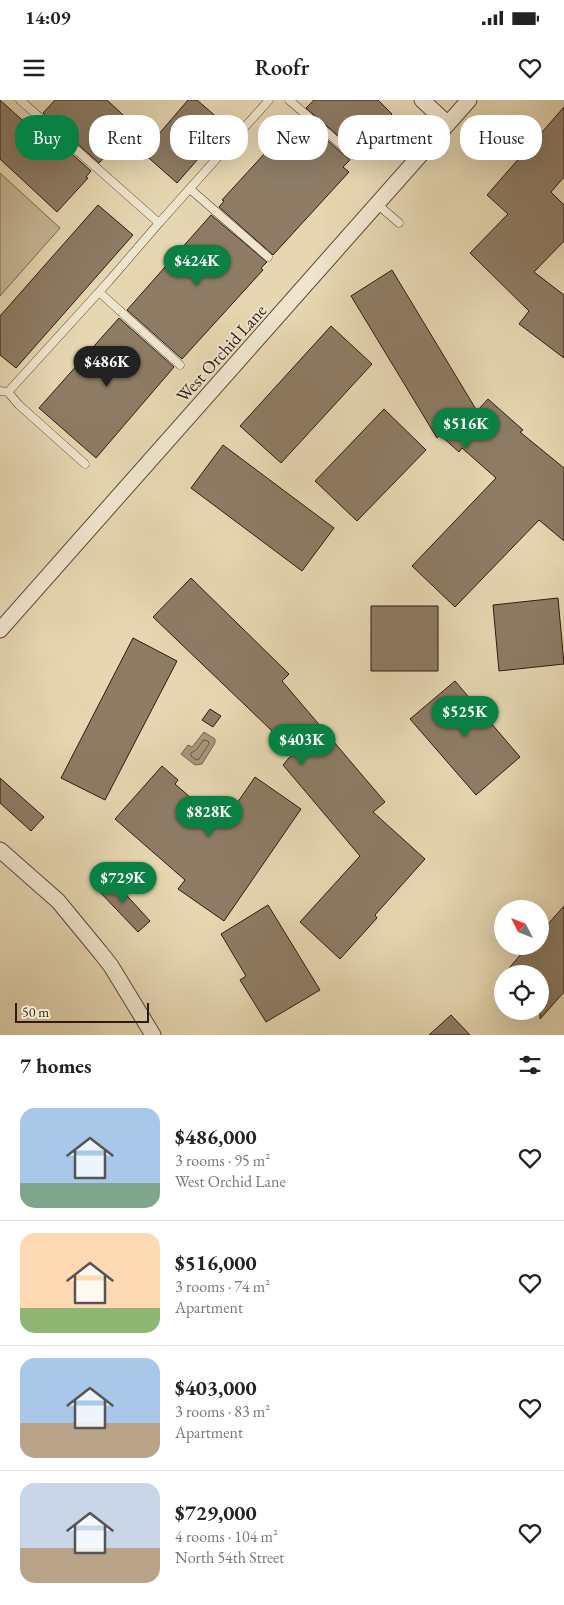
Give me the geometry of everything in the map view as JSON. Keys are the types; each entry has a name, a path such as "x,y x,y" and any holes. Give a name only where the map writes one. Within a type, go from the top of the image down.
{"street":[{"path":"422,100 438,115"},
{"name":"West Orchid Lane","path":"450,122 469,100"},
{"name":"West Orchid Lane","path":"0,630 416,160"},
{"path":"0,850 58,901 111,966 153,1035"}],"lane":[{"path":"20,100 159,223"},
{"path":"85,464 4,392 99,292 269,100"},
{"path":"289,100 338,142"},
{"path":"190,189 268,256"},
{"path":"377,204 398,223"},
{"path":"99,292 180,365"}],"shaded area":[{"path":"0,173 60,228 0,296"}],"water":[{"path":"204,732 215,739 215,743 202,764 195,765 181,754 188,745 192,747"}],"building":[{"path":"0,100 17,115 15,115 15,160 79,160 91,171 86,177 88,178 57,212 0,159"},
{"path":"55,100 107,100 123,115 89,115 89,154 79,145 79,115 45,115 43,113"},
{"path":"188,100 197,100 214,115 175,115"},
{"path":"314,100 378,100 392,114 338,115 338,136 328,127 328,115 314,115 306,108"},
{"path":"564,107 564,177 551,192 564,205 564,241 534,272 564,295 564,358 519,324 529,311 470,253 508,214 487,195 518,160 542,160 542,132"},
{"path":"170,121 170,160 197,160 177,183 151,160 160,160 160,133"},
{"path":"328,141 338,150 338,160 350,160 343,167 349,172 273,255 219,207 224,201 222,200 259,160 328,160"},
{"path":"98,205 133,235 16,368 0,355 0,316"},
{"path":"211,215 267,262 261,268 263,270 182,359 127,310"},
{"path":"392,270 477,411 488,399 523,430 520,432 564,468 564,541 539,520 455,607 412,566 496,478 462,448 459,452 440,435 437,438 351,296"},
{"path":"119,318 174,367 96,458 39,408"},
{"path":"331,326 372,364 281,463 240,426"},
{"path":"384,409 426,450 357,521 315,481"},
{"path":"223,445 334,528 302,571 191,488"},
{"path":"191,578 289,674 282,681 385,802 373,812 425,859 375,915 377,918 340,959 300,922 360,856 283,765 294,752 153,617"},
{"path":"558,598 564,664 499,671 493,605"},
{"path":"371,606 438,606 438,671 371,671"},
{"path":"133,638 177,661 105,800 61,778"},
{"path":"455,681 520,757 476,795 410,719"},
{"path":"210,709 221,716 213,727 202,720"},
{"path":"162,766 178,780 175,784 222,825 255,777 301,809 224,921 178,889 185,880 115,819"},
{"path":"0,778 44,817 31,831 0,803"},
{"path":"109,876 150,921 138,932 96,888"},
{"path":"268,905 320,990 266,1022 240,980 246,976 221,934"},
{"path":"564,906 564,992 549,1009 549,965 512,965 520,955 549,955 549,923"},
{"path":"451,1015 470,1035 429,1035"}]}
